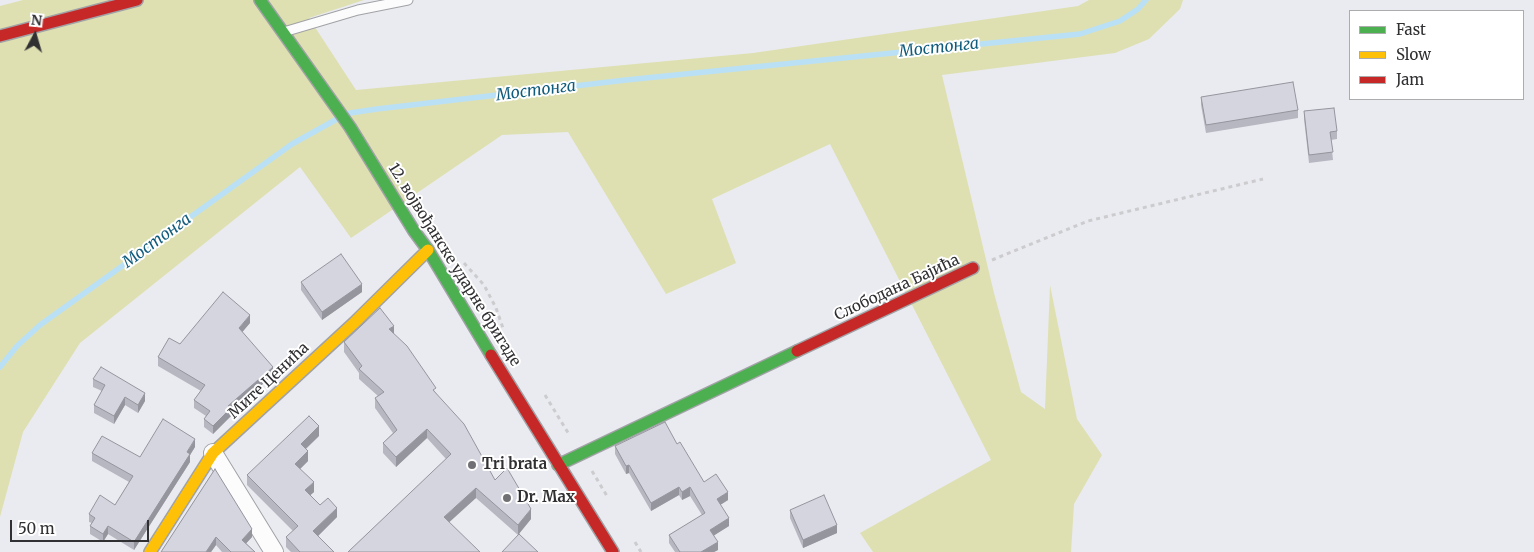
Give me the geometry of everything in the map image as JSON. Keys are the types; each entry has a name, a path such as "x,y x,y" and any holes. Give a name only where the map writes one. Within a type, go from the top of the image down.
{"street":[{"path":"0,36 137,0"},
{"name":"12. војвођанске ударне бригаде","path":"260,0 350,127 414,231 428,250 613,552"},
{"name":"Мите Ценића","path":"150,552 213,453 354,323 428,250"},
{"name":"Слободана Бајића","path":"558,465 973,268"},
{"path":"213,453 274,552"}],"lane":[{"path":"283,32 358,10 408,0"}],"path":[{"name":"Слободана Бајића","path":"973,268 1088,221 1263,179"}],"green space":[{"path":"23,0 364,0 309,18 356,90 753,53 1078,6 1089,0 1183,0 1180,9 1149,39 1115,53 942,75 994,293 1021,392 1045,409 1050,285 1077,419 1102,455 1074,504 1071,552 873,552 860,533 991,460 830,144 712,199 736,263 666,294 568,132 502,135 351,238 300,167 80,343 23,432 0,517 0,6"}],"building":[{"path":"1293,82 1298,110 1206,125 1201,97"},
{"path":"1334,108 1337,131 1330,132 1333,152 1309,155 1304,111"},
{"path":"341,254 362,284 322,312 301,282"},
{"path":"223,292 250,315 239,328 273,367 228,406 231,408 213,426 204,419 210,411 194,400 205,385 158,357 169,338 180,344"},
{"path":"380,308 394,326 389,329 407,346 436,388 433,390 464,424 495,480 507,468 531,509 518,525 476,488 444,517 480,552 348,552 451,454 427,429 396,457 383,443 397,430 375,398 384,392 359,369 362,366 344,342"},
{"path":"101,367 145,393 138,405 125,397 114,416 94,405 105,385 93,379"},
{"path":"309,416 319,426 301,444 308,451 295,464 314,482 305,490 320,505 328,498 337,508 313,531 334,552 300,552 286,537 298,526 247,475"},
{"path":"163,419 195,439 187,452 190,454 134,542 108,526 103,534 90,526 95,518 89,514 100,495 115,505 133,476 92,453 102,436 140,457"},
{"path":"665,422 677,444 680,442 704,482 716,474 728,492 717,499 729,518 710,530 718,542 701,552 680,552 669,535 705,513 690,487 682,492 679,487 651,503 629,465 626,466 615,446"},
{"path":"215,469 252,529 242,540 255,552 231,552 216,537 206,552 161,552"},
{"path":"824,495 837,525 803,540 790,510"},
{"path":"519,534 538,552 502,552"}],"waterway":[{"name":"Мостонга","path":"350,113 626,80 1080,34 1120,21 1138,9 1146,0"},
{"name":"Мостонга","path":"0,367 17,346 40,325 292,144 337,119"}],"traffic: fast":[{"path":"260,0 350,127 414,231 428,250 491,355"},
{"path":"558,465 797,351"}],"traffic: slow":[{"path":"150,552 213,453 354,323 428,250"}],"traffic: jam":[{"path":"0,36 137,0"},
{"path":"797,351 973,268"},
{"path":"491,355 613,552"}],"place":[{"name":"Tri brata","path":"472,465"},
{"name":"Dr. Max","path":"507,498"}]}
